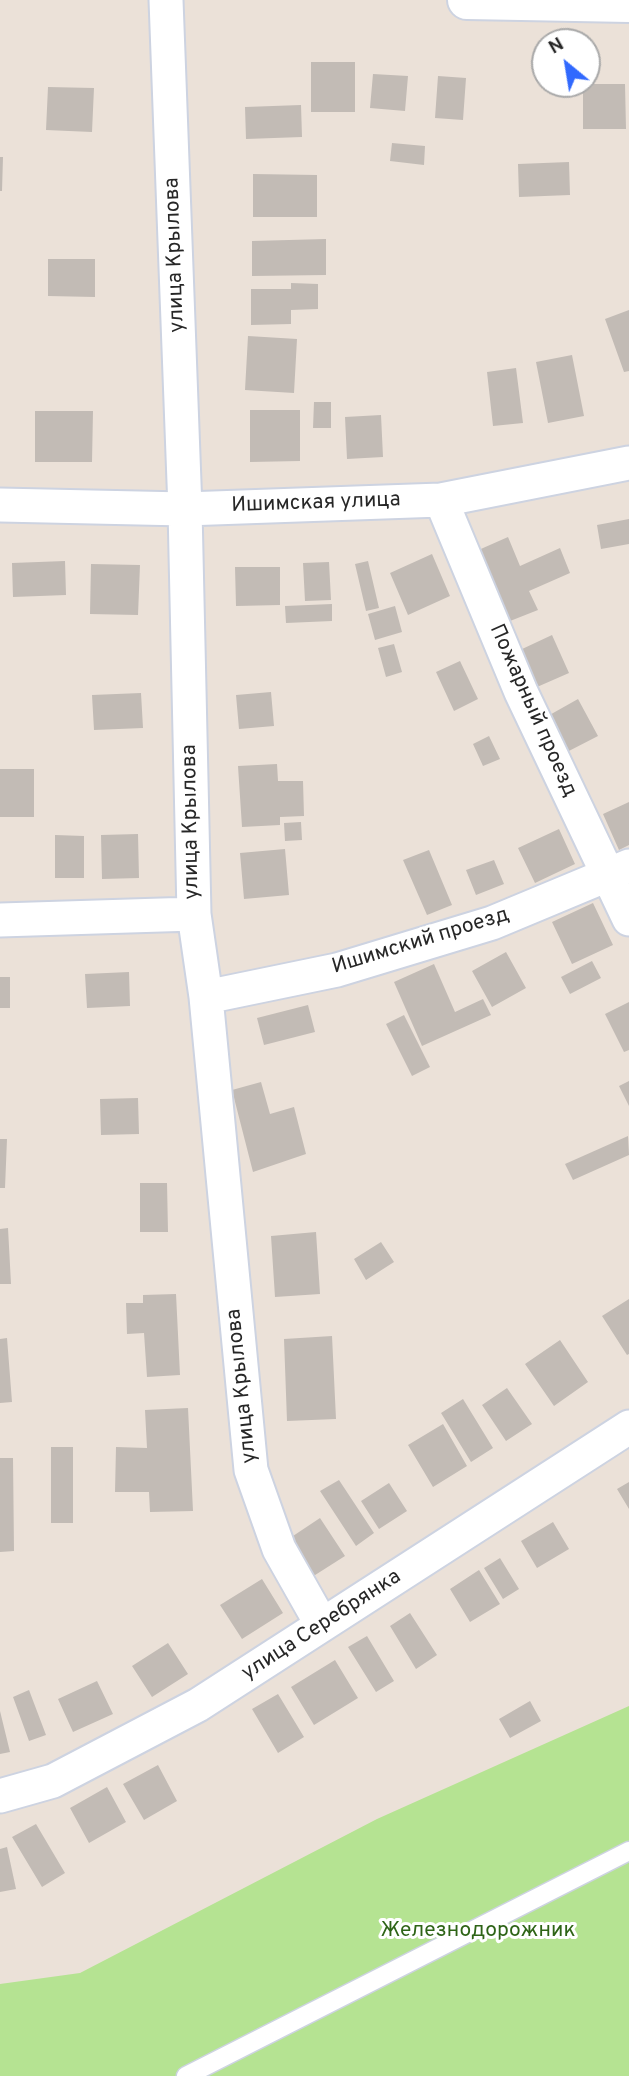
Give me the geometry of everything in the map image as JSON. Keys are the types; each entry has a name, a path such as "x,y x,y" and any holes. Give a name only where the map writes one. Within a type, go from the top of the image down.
{"street":[{"name":"улица Крылова","path":"166,0 185,509 194,914 206,997 251,1470 279,1549 322,1625"},
{"path":"467,0 629,4"},
{"name":"Ишимская улица","path":"0,505 185,509 441,500 629,463"},
{"name":"Пожарный проезд","path":"441,500 521,692 618,870 629,919"},
{"name":"Ишимский проезд","path":"206,997 337,970 479,927 618,870"},
{"path":"0,920 194,914"},
{"name":"улица Серебрянка","path":"0,1796 53,1781 198,1705 629,1427"}],"lane":[{"path":"186,2076 629,1851"}],"green space":[{"name":"Железнодорожник","path":"629,1706 629,2076 0,2076 0,1984 80,1973 377,1819"}],"building":[{"path":"311,62 355,62 355,112 311,112"},
{"path":"373,74 408,76 405,111 370,108"},
{"path":"438,76 466,78 463,120 435,118"},
{"path":"601,84 625,84 626,129 583,129 583,98 601,98"},
{"path":"48,87 94,88 92,132 46,130"},
{"path":"301,105 302,137 246,139 245,107"},
{"path":"392,143 425,146 424,165 390,161"},
{"path":"0,157 3,157 2,191 0,191"},
{"path":"569,162 570,195 519,197 518,164"},
{"path":"253,174 317,175 317,217 253,217"},
{"path":"326,239 326,275 252,276 252,241"},
{"path":"48,259 95,259 95,297 48,296"},
{"path":"291,283 318,284 318,309 291,310 291,324 251,325 251,289 291,289"},
{"path":"629,310 629,371 624,372 605,319"},
{"path":"248,336 297,339 294,393 245,390"},
{"path":"572,355 584,416 548,423 536,362"},
{"path":"516,368 523,423 493,426 487,372"},
{"path":"314,402 331,402 331,428 313,428"},
{"path":"250,410 300,410 300,461 250,462"},
{"path":"35,411 93,411 92,462 35,462"},
{"path":"381,415 383,457 347,459 345,417"},
{"path":"629,519 629,544 601,549 597,525"},
{"path":"508,537 520,566 560,548 570,573 529,591 538,610 505,623 474,552"},
{"path":"432,554 450,596 408,615 390,573"},
{"path":"65,561 66,595 13,597 12,563"},
{"path":"368,561 379,608 366,611 355,564"},
{"path":"329,562 331,600 305,601 303,563"},
{"path":"91,564 140,565 138,615 90,614"},
{"path":"235,567 280,567 280,605 236,606"},
{"path":"332,604 332,621 286,623 285,606"},
{"path":"395,606 402,632 375,640 368,614"},
{"path":"552,635 569,673 537,687 520,650"},
{"path":"394,644 402,672 386,677 378,648"},
{"path":"460,661 478,699 454,711 436,672"},
{"path":"271,692 274,726 239,729 236,695"},
{"path":"141,693 143,728 94,730 92,695"},
{"path":"578,699 598,736 565,753 546,717"},
{"path":"489,736 500,759 483,766 473,744"},
{"path":"277,764 278,781 303,781 304,816 280,817 280,825 242,827 238,766"},
{"path":"0,769 34,769 34,817 0,817"},
{"path":"629,802 629,845 619,850 603,814"},
{"path":"301,822 302,840 285,841 284,823"},
{"path":"559,829 575,864 535,883 518,848"},
{"path":"138,834 139,878 102,879 101,835"},
{"path":"55,835 84,836 84,878 55,878"},
{"path":"285,849 289,895 244,899 240,853"},
{"path":"429,850 452,905 427,915 403,860"},
{"path":"494,860 504,884 476,895 466,870"},
{"path":"593,903 613,945 572,964 552,922"},
{"path":"506,952 526,988 492,1007 472,971"},
{"path":"592,961 601,978 570,994 561,977"},
{"path":"434,964 455,1012 483,999 491,1015 422,1046 394,982"},
{"path":"129,972 130,1006 87,1008 85,974"},
{"path":"0,977 10,977 10,1008 0,1008"},
{"path":"629,1002 629,1050 624,1052 605,1014"},
{"path":"308,1005 315,1032 264,1045 257,1018"},
{"path":"404,1015 430,1067 412,1076 386,1024"},
{"path":"629,1081 629,1106 619,1086"},
{"path":"261,1082 270,1114 294,1107 306,1154 253,1172 232,1090"},
{"path":"138,1098 139,1134 101,1135 100,1099"},
{"path":"628,1136 629,1155 573,1180 565,1164"},
{"path":"0,1139 7,1139 5,1188 0,1188"},
{"path":"140,1183 167,1183 168,1232 140,1232"},
{"path":"8,1228 11,1284 0,1284 0,1229"},
{"path":"316,1232 320,1294 275,1297 271,1236"},
{"path":"381,1242 394,1262 366,1280 354,1259"},
{"path":"176,1294 180,1375 147,1377 144,1333 127,1334 126,1303 143,1303 143,1295"},
{"path":"629,1299 629,1354 627,1355 602,1316"},
{"path":"332,1336 336,1419 287,1421 284,1339"},
{"path":"7,1338 12,1402 0,1403 0,1339"},
{"path":"560,1340 588,1382 554,1406 525,1364"},
{"path":"507,1388 532,1424 506,1441 482,1405"},
{"path":"463,1399 493,1448 471,1462 441,1413"},
{"path":"188,1408 193,1511 150,1512 149,1492 115,1492 116,1447 147,1448 145,1410"},
{"path":"443,1424 467,1466 433,1487 408,1445"},
{"path":"51,1447 73,1447 73,1523 51,1523"},
{"path":"0,1458 13,1458 14,1551 0,1552"},
{"path":"339,1480 374,1533 356,1546 320,1491"},
{"path":"629,1482 629,1509 617,1489"},
{"path":"389,1483 407,1511 379,1529 361,1501"},
{"path":"320,1518 345,1556 312,1577 287,1540"},
{"path":"553,1522 569,1549 537,1568 521,1541"},
{"path":"500,1558 519,1589 503,1599 484,1568"},
{"path":"479,1570 500,1604 470,1622 450,1589"},
{"path":"262,1579 283,1613 242,1639 220,1605"},
{"path":"410,1613 437,1655 416,1669 390,1626"},
{"path":"367,1636 394,1681 376,1692 348,1647"},
{"path":"168,1643 188,1674 152,1697 132,1666"},
{"path":"335,1660 358,1698 314,1725 291,1687"},
{"path":"97,1681 113,1714 73,1732 58,1699"},
{"path":"29,1690 46,1735 29,1741 13,1697"},
{"path":"278,1694 304,1737 278,1753 252,1709"},
{"path":"530,1701 541,1721 510,1738 499,1719"},
{"path":"0,1711 10,1752 0,1754"},
{"path":"158,1765 177,1801 144,1820 123,1784"},
{"path":"107,1787 126,1822 89,1843 70,1808"},
{"path":"36,1824 65,1873 42,1887 12,1837"},
{"path":"7,1847 16,1889 0,1892 0,1849"}]}
